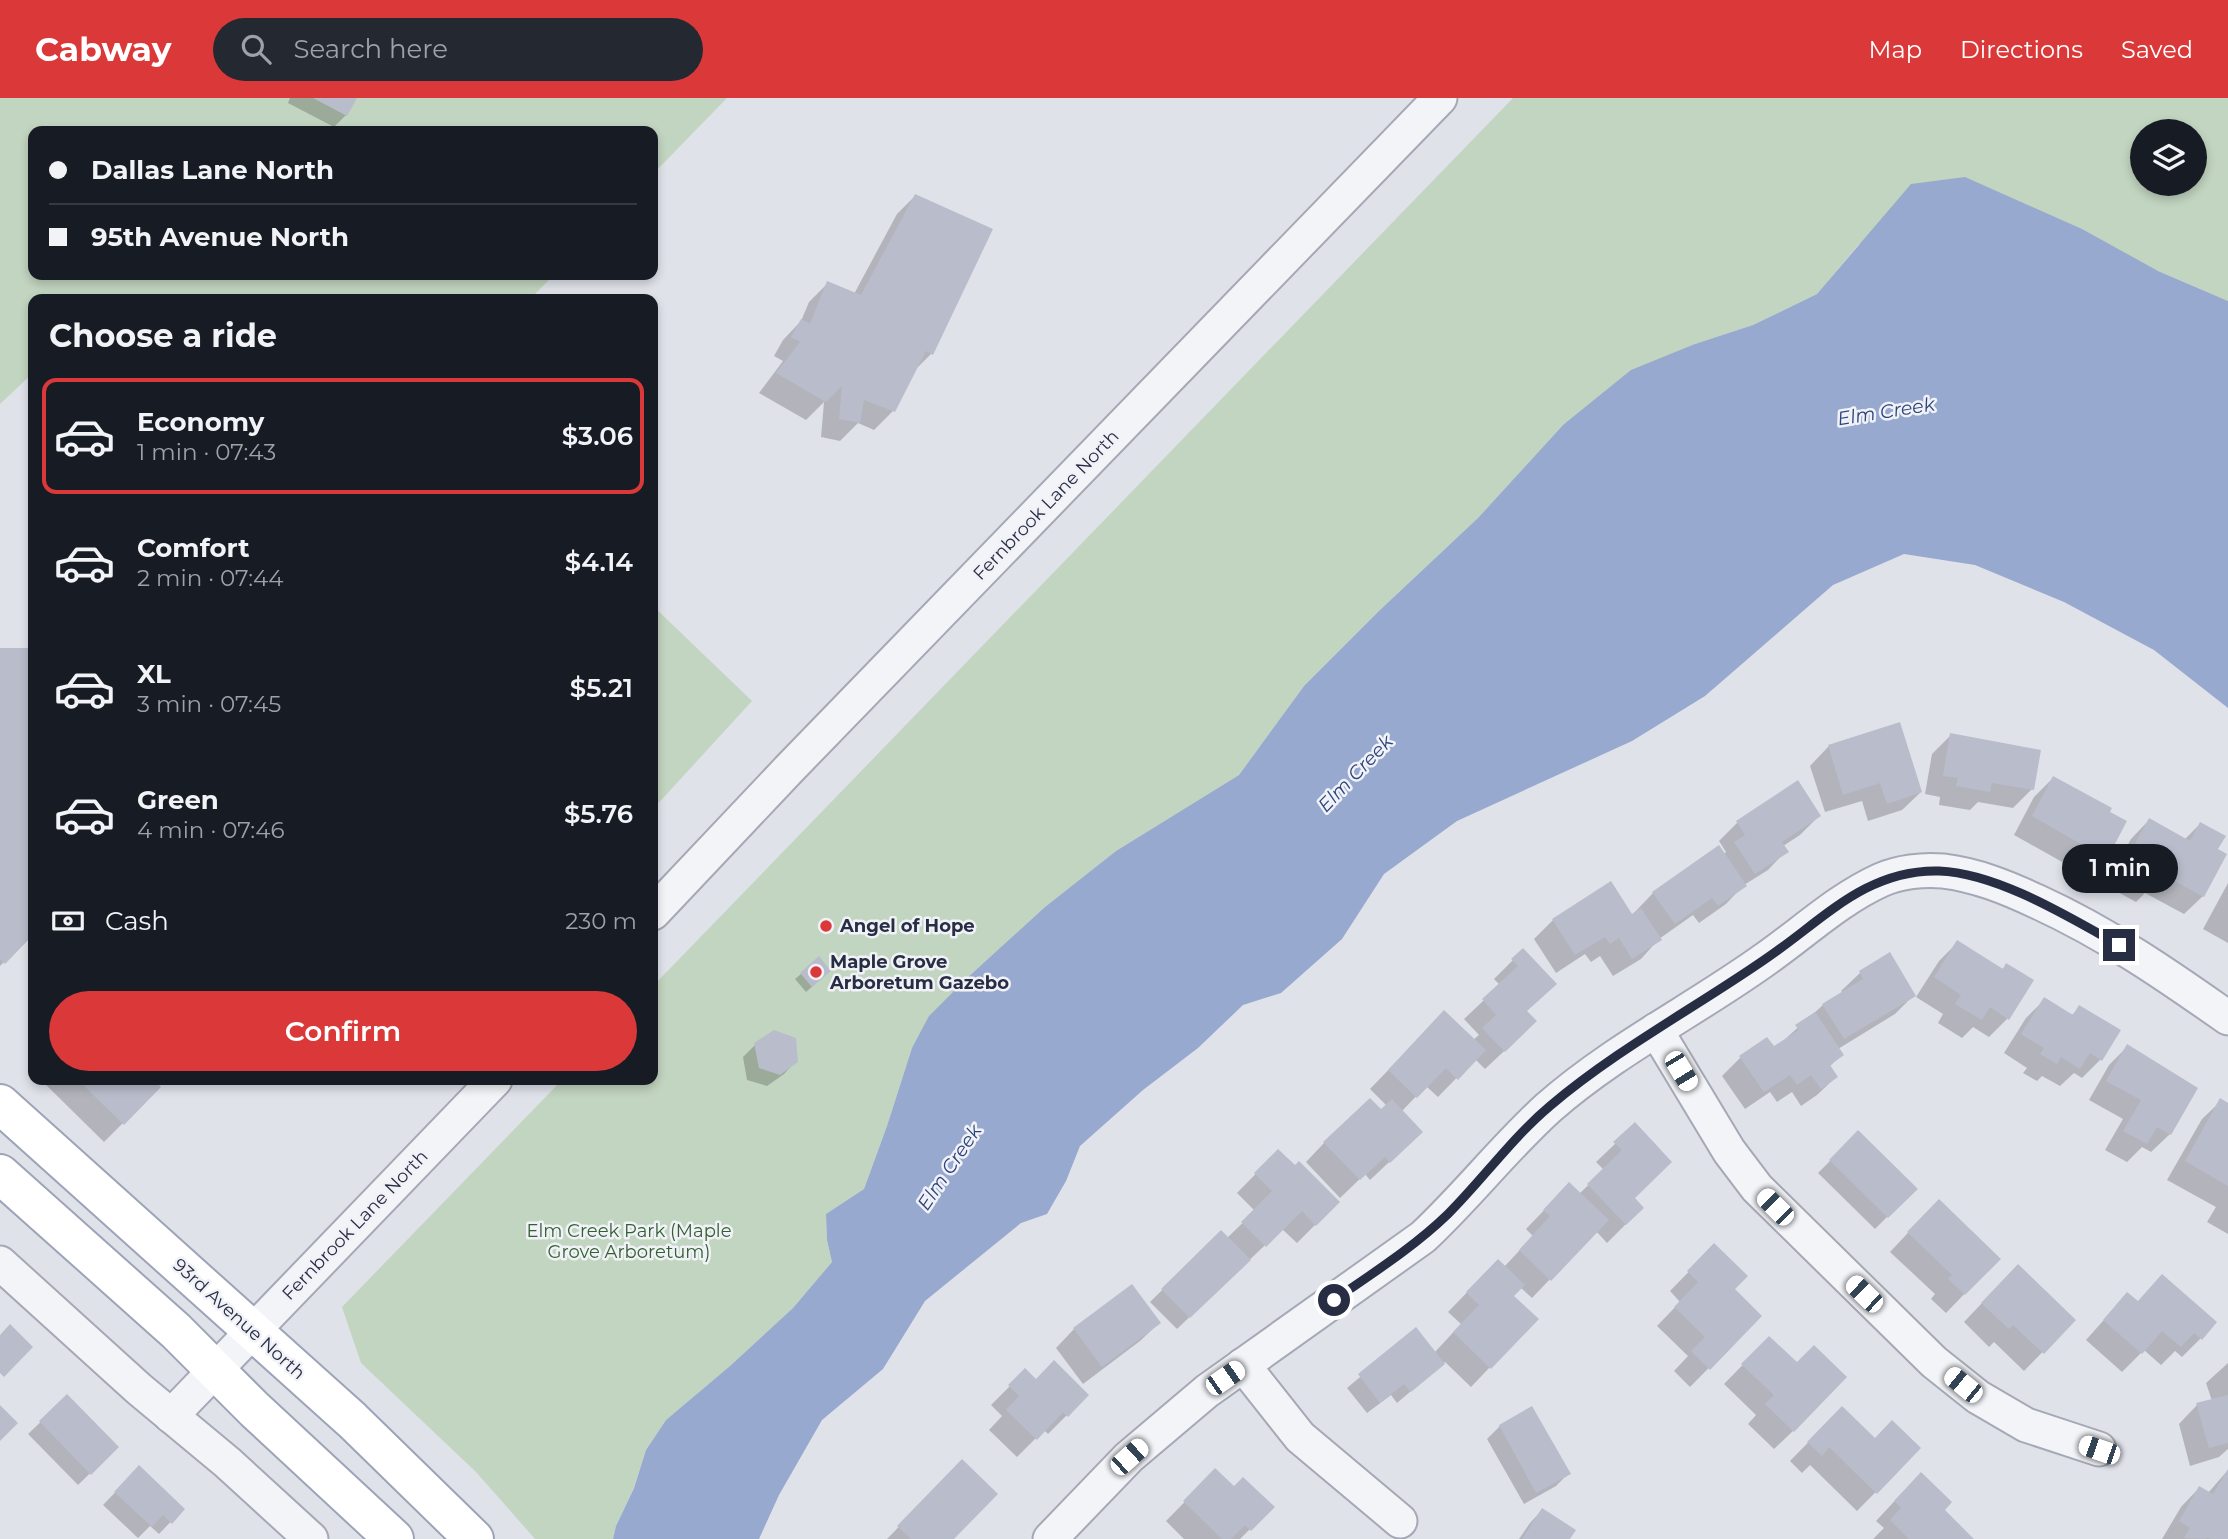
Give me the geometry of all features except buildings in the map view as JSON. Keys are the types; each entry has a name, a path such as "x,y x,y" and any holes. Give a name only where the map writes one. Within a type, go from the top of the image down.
{"main road":[{"name":"93rd Avenue North","path":"0,1104 352,1420 474,1539"},
{"path":"0,1174 176,1331 255,1410 394,1539"}],"street":[{"name":"Fernbrook Lane North","path":"658,908 816,741 1440,98"},
{"path":"1050,1539 1129,1457 1206,1391 1423,1237 1549,1107 1606,1062 1766,959 1855,893 1883,879 1909,872 1941,871 1971,876 2010,889 2064,914 2119,945 2228,1018"},
{"path":"1656,1030 1729,1151 1757,1188 1934,1362 1978,1397 2026,1425 2099,1450"},
{"name":"Fernbrook Lane North","path":"171,1416 490,1085"},
{"path":"0,1263 139,1390 228,1463 311,1539"},
{"path":"1243,1365 1300,1437 1400,1521"}],"green space":[{"path":"0,98 727,98 658,169 658,126 28,126 28,280 549,280 535,294 28,294 28,378 0,404"},
{"name":"Elm Creek Park (Maple Grove Arboretum)","path":"1513,98 2228,98 2228,301 2158,271 1859,244 1817,294 1753,325 1695,344 1563,425 1478,518 1304,686 1239,775 1116,851 1045,907 966,979 912,1048 864,1189 826,1214 827,1240 832,1262 793,1308 666,1420 646,1450 613,1539 535,1539 476,1472 361,1363 342,1307 557,1085 658,1085 658,981"},
{"path":"658,611 752,701 658,804"}],"water":[{"name":"Elm Creek","path":"1965,177 2082,229 2158,271 2228,301 2228,708 2154,650 2064,602 1975,565 1904,554 1833,585 1705,696 1632,741 1457,821 1384,874 1342,939 1281,993 1243,1005 1198,1048 1143,1090 1080,1146 1066,1181 1047,1214 1021,1223 925,1301 883,1369 822,1420 779,1495 759,1539 613,1539 646,1450 666,1420 793,1308 832,1262 827,1240 826,1214 864,1189 912,1048 929,1016 1045,907 1116,851 1239,775 1304,686 1478,518 1563,425 1631,370 1695,344 1753,325 1817,294 1911,184"}],"place":[{"name":"Angel of Hope","path":"826,926"},
{"name":"Maple Grove Arboretum Gazebo","path":"816,972"}],"route":[{"path":"1334,1300 1423,1237 1449,1213 1536,1119 1606,1062 1766,959 1855,893 1883,879 1909,872 1941,871 1971,876 2046,905 2119,945"}]}
